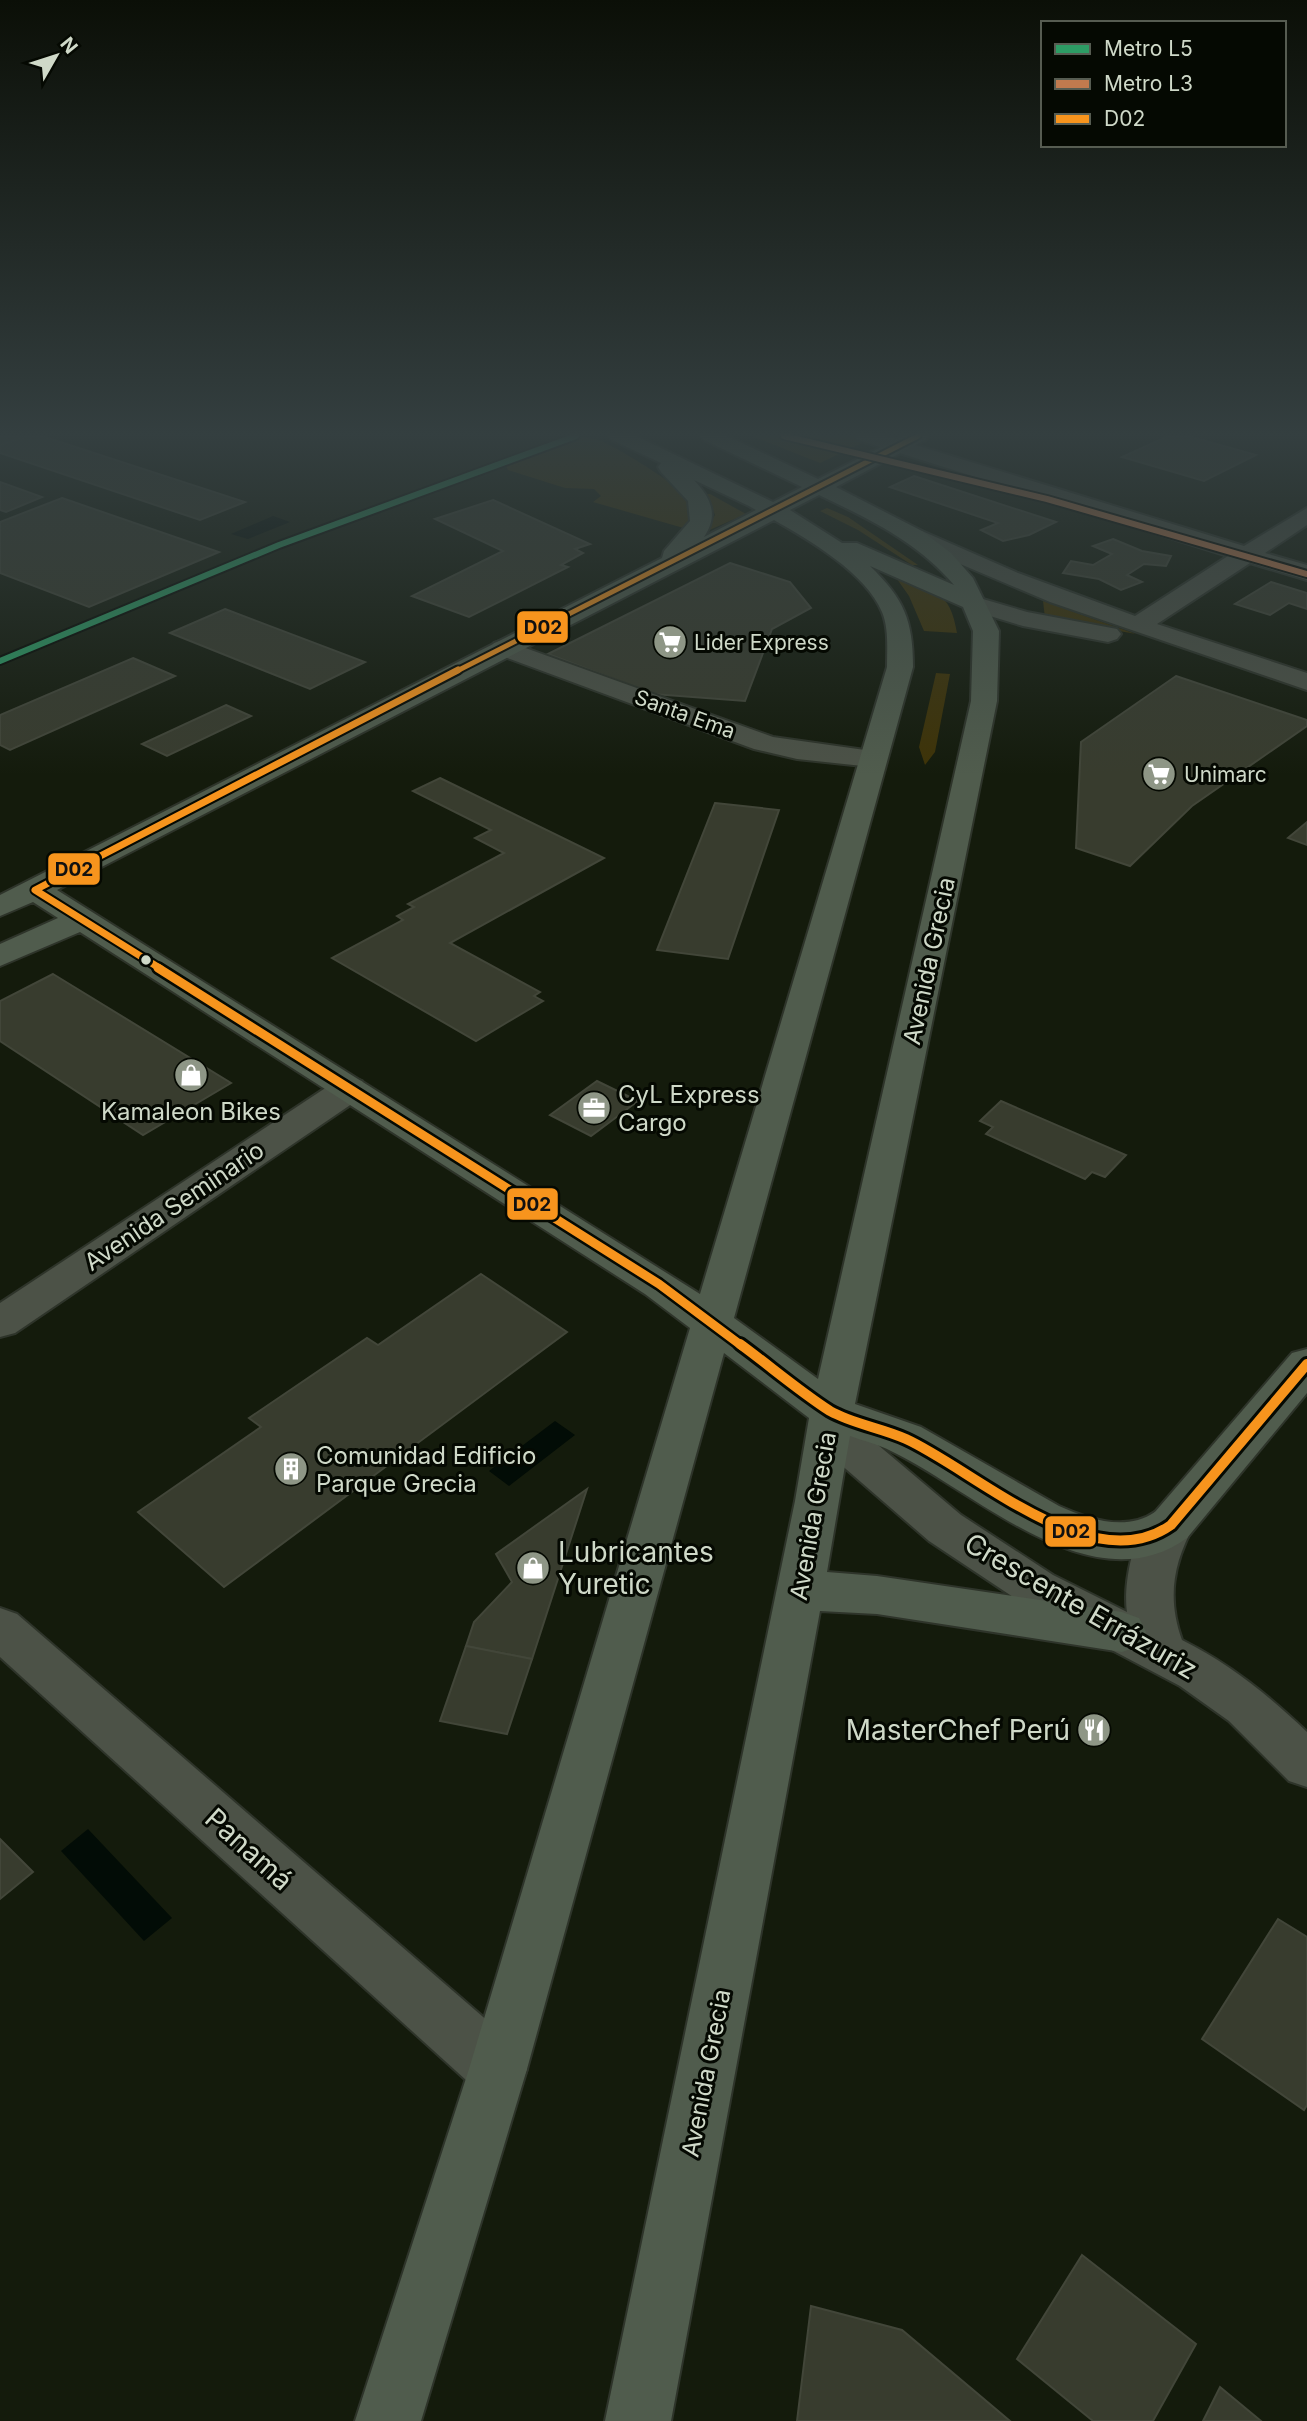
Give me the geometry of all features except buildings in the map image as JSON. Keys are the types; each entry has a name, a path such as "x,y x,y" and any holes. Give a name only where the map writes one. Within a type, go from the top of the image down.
{"main road":[{"path":"652,573 681,549"},
{"path":"0,907 503,648 652,573 708,549"},
{"path":"388,2421 498,2069 900,667 897,624 891,607 864,573 829,549"},
{"path":"854,549 976,604"},
{"name":"Avenida Grecia","path":"638,2421 800,1593 832,1412 984,701 986,631 976,604 955,570 930,549"},
{"path":"0,927 21,909 35,890"},
{"name":"Crescente Errázuriz","path":"35,890 660,1284 832,1412 889,1431 1042,1519 1072,1532 1121,1542 1157,1535 1171,1525"},
{"path":"0,956 58,928 84,922"},
{"path":"1171,1525 1307,1364"},
{"path":"800,1593 834,1591 877,1595 1142,1642"}],"street":[{"path":"943,549 1006,577 1213,652 1307,682"},
{"path":"1232,549 1307,573"},
{"path":"1139,625 1255,549"},
{"path":"976,604 1040,622 1213,652"},
{"name":"Santa Ema","path":"503,648 764,743 797,751 873,759"},
{"name":"Avenida Seminario","path":"0,1323 349,1089"},
{"name":"Crescente Errázuriz","path":"832,1412 841,1433 855,1451 945,1528 1036,1588 1142,1642 1247,1706 1307,1766"},
{"path":"1142,1642 1148,1604 1148,1583 1159,1542 1171,1525"},
{"name":"Panamá","path":"0,1628 498,2069"}],"shaded area":[{"path":"887,549 895,549 918,565 912,565"},
{"path":"897,579 921,586 945,600 957,633 924,631 909,596"},
{"path":"1043,601 1136,634 1045,618"},
{"path":"936,673 950,674 935,752 925,765 919,747"},
{"path":"555,1421 575,1435 509,1486 489,1471"},
{"path":"88,1829 172,1918 144,1941 61,1851"}],"metro line":[{"name":"L5","path":"0,661 269,549"},
{"name":"L3","path":"1220,549 1307,574"}],"transit line":[{"name":"D02","path":"696,549 229,787 35,890 659,1284 832,1412 906,1439 1043,1519 1072,1532 1121,1542 1157,1535 1171,1525 1307,1364"}],"place":[{"name":"Lider Express","path":"670,642"},
{"name":"Unimarc","path":"1159,774"},
{"name":"Kamaleon Bikes","path":"191,1075"},
{"name":"CyL Express Cargo","path":"594,1108"},
{"name":"Comunidad Edificio Parque Grecia","path":"291,1469"},
{"name":"Lubricantes Yuretic","path":"533,1568"},
{"name":"MasterChef Perú","path":"1094,1730"}]}
